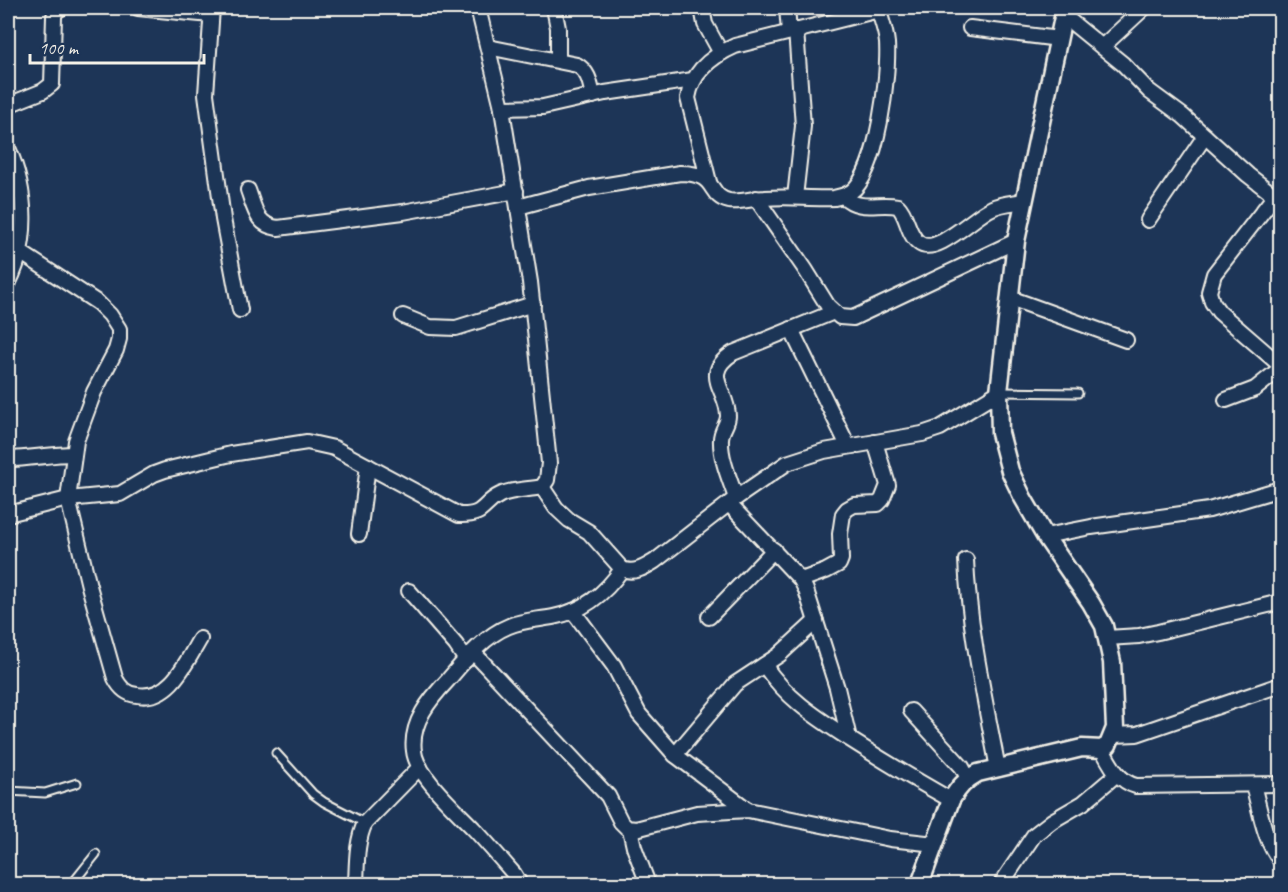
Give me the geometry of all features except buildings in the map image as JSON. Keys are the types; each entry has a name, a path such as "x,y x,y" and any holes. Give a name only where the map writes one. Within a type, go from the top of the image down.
{"street":[{"path":"8,105 43,92 52,84 54,17 55,12 61,8"},
{"path":"138,8 204,12 206,94 222,208 240,310"},
{"path":"8,514 68,499 120,494 154,474 236,453 307,442 334,448 459,515 470,516 479,513 502,494 542,487 549,471 533,304 502,108 478,8"},
{"path":"554,8 558,28 558,60"},
{"path":"702,8 705,24 721,53"},
{"path":"787,8 793,31 803,126 795,197"},
{"path":"1102,47 1144,8"},
{"path":"518,207 589,188 680,173 695,173 702,176 725,200 731,201 756,198 843,196 852,191 860,182 867,168 877,134 887,72 886,39 878,9 735,46 709,62 690,85 688,98 709,182"},
{"path":"1064,12 1123,64 1149,91 1183,116 1248,175 1279,194 1214,274 1209,292 1212,302 1220,312 1281,367 1247,394 1226,400"},
{"path":"920,885 951,800 969,778 978,773 1082,748 1102,749 1108,746 1116,728 1112,662 1107,638 1098,615 1044,536 1023,498 1010,471 1000,433 999,392 1016,241 1064,12"},
{"path":"970,28 1059,39"},
{"path":"488,47 577,65 588,75 593,96"},
{"path":"502,108 543,107 593,96 693,80"},
{"path":"1148,220 1205,136"},
{"path":"8,148 15,164 22,194 23,222 20,252 8,284"},
{"path":"248,190 262,222 278,228 403,212 516,191"},
{"path":"843,196 857,206 898,206 916,241 921,245 930,246 949,238 992,208 1024,201"},
{"path":"756,198 834,312 840,317 853,318 1016,241"},
{"path":"20,252 98,303 110,315 118,329 119,339 116,350 94,392 73,454 72,480 68,499 107,658 119,685 130,694 140,696 157,694 171,684 200,639"},
{"path":"1010,298 1126,340"},
{"path":"404,316 430,327 456,328 533,304"},
{"path":"834,312 733,353 723,359 717,372 728,417 722,432 722,450 733,501 807,590 837,688 849,738"},
{"path":"791,329 848,446"},
{"path":"542,487 556,508 597,540 622,569 630,572 642,568 689,536 787,463 824,451 899,439 940,428 999,392"},
{"path":"801,580 838,564 841,559 843,514 847,509 860,504 878,504 882,500 888,485 875,442"},
{"path":"8,459 22,459 44,454 73,454"},
{"path":"358,534 368,466"},
{"path":"1044,536 1209,510 1281,489"},
{"path":"709,617 774,550"},
{"path":"966,560 968,596 977,658 998,769"},
{"path":"520,885 514,874 433,785 420,767 413,751 416,727 436,693 469,656 498,631 510,625 555,617 573,611 598,597 610,587 622,569"},
{"path":"409,591 456,645 608,796 621,822 630,829 648,885"},
{"path":"1107,638 1158,633 1281,602"},
{"path":"573,611 614,666 634,708 675,755 748,810"},
{"path":"675,755 735,684 779,655 816,621"},
{"path":"764,664 790,698 894,769 951,800"},
{"path":"1113,735 1137,734 1281,686"},
{"path":"911,711 962,767 969,778"},
{"path":"1102,749 1117,774 1126,783 1136,786 1281,784"},
{"path":"357,885 358,846 365,823 420,767"},
{"path":"1001,885 1034,835 1052,821 1083,803 1117,774"},
{"path":"1253,785 1267,835 1274,853 1281,860"},
{"path":"630,829 697,813 748,810 890,839 935,844"}],"lane":[{"path":"999,392 1078,393"},
{"path":"276,753 313,794 365,823"},
{"path":"8,790 45,793 77,783"},
{"path":"72,885 96,854"}]}
